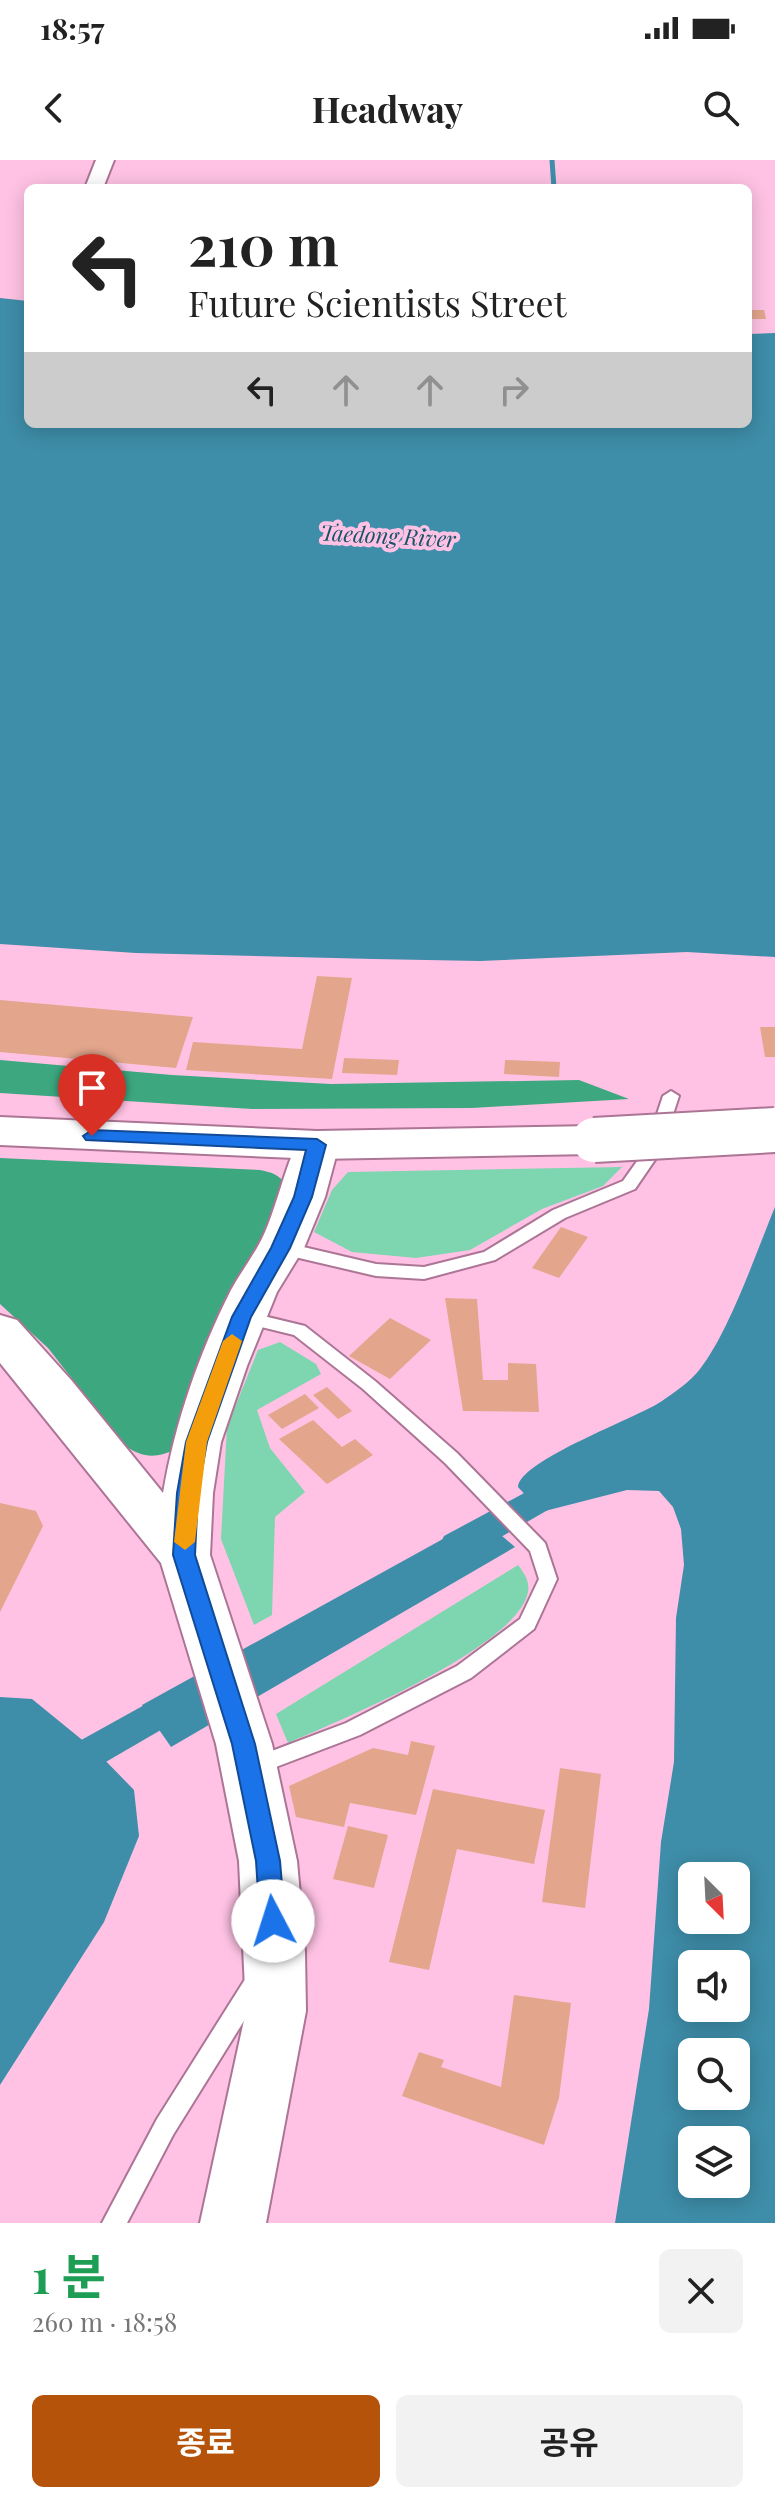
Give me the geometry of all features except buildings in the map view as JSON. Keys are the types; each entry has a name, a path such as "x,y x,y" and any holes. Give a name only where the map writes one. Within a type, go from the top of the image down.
{"main road":[{"path":"0,1131 317,1145 594,1140 775,1130"},
{"path":"184,1555 188,1493 196,1442 242,1317 281,1248 303,1197 317,1145"},
{"path":"0,1332 55,1393 184,1555 245,1757 268,1861 276,2011 233,2223"}],"street":[{"path":"96,184 105,160"}],"lane":[{"path":"281,1248 376,1270 424,1273 489,1256 559,1214 629,1185 653,1151 671,1096"},
{"path":"242,1317 299,1330 369,1385 487,1494 538,1548 548,1579 527,1624 464,1672 353,1729 245,1757"},
{"path":"114,2223 165,2127 275,1952"}],"green space":[{"path":"0,1060 172,1075 331,1084 579,1080 629,1099 472,1108 252,1109 0,1093"},
{"path":"0,1158 260,1170 276,1175 287,1187 176,1449 149,1456 124,1445 48,1348 0,1304"},
{"path":"622,1167 603,1186 542,1209 470,1250 416,1258 352,1252 314,1232 332,1190 348,1172"},
{"path":"280,1342 316,1364 321,1374 257,1410 270,1448 305,1492 275,1517 272,1615 254,1625 221,1539 227,1427 258,1350"},
{"path":"518,1565 527,1581 528,1592 517,1613 493,1636 423,1680 288,1743 276,1714"}],"water":[{"name":"Taedong River","path":"0,298 24,301 24,428 752,428 752,334 775,333 775,957 687,952 480,961 136,953 0,944"},
{"path":"775,1207 775,2223 615,2223 649,2009 661,1842 674,1762 676,1618 684,1565 681,1529 673,1507 659,1491 627,1490 541,1512 518,1487 524,1476 538,1465 662,1401 696,1374 721,1335"},
{"path":"481,1518 515,1547 171,1747 142,1705"},
{"path":"0,1697 32,1699 97,1752 134,1790 139,1836 104,1922 0,2085"}],"waterway":[{"path":"552,160 554,184"},
{"path":"456,1546 567,1483"},
{"path":"60,1770 184,1698"}],"slow traffic":[{"path":"185,1542 196,1442 232,1341"}],"route":[{"path":"92,1136 317,1145 303,1197 281,1248 242,1317 196,1442 188,1493 184,1555 244,1744 246,1769 268,1861 273,1921"}]}
